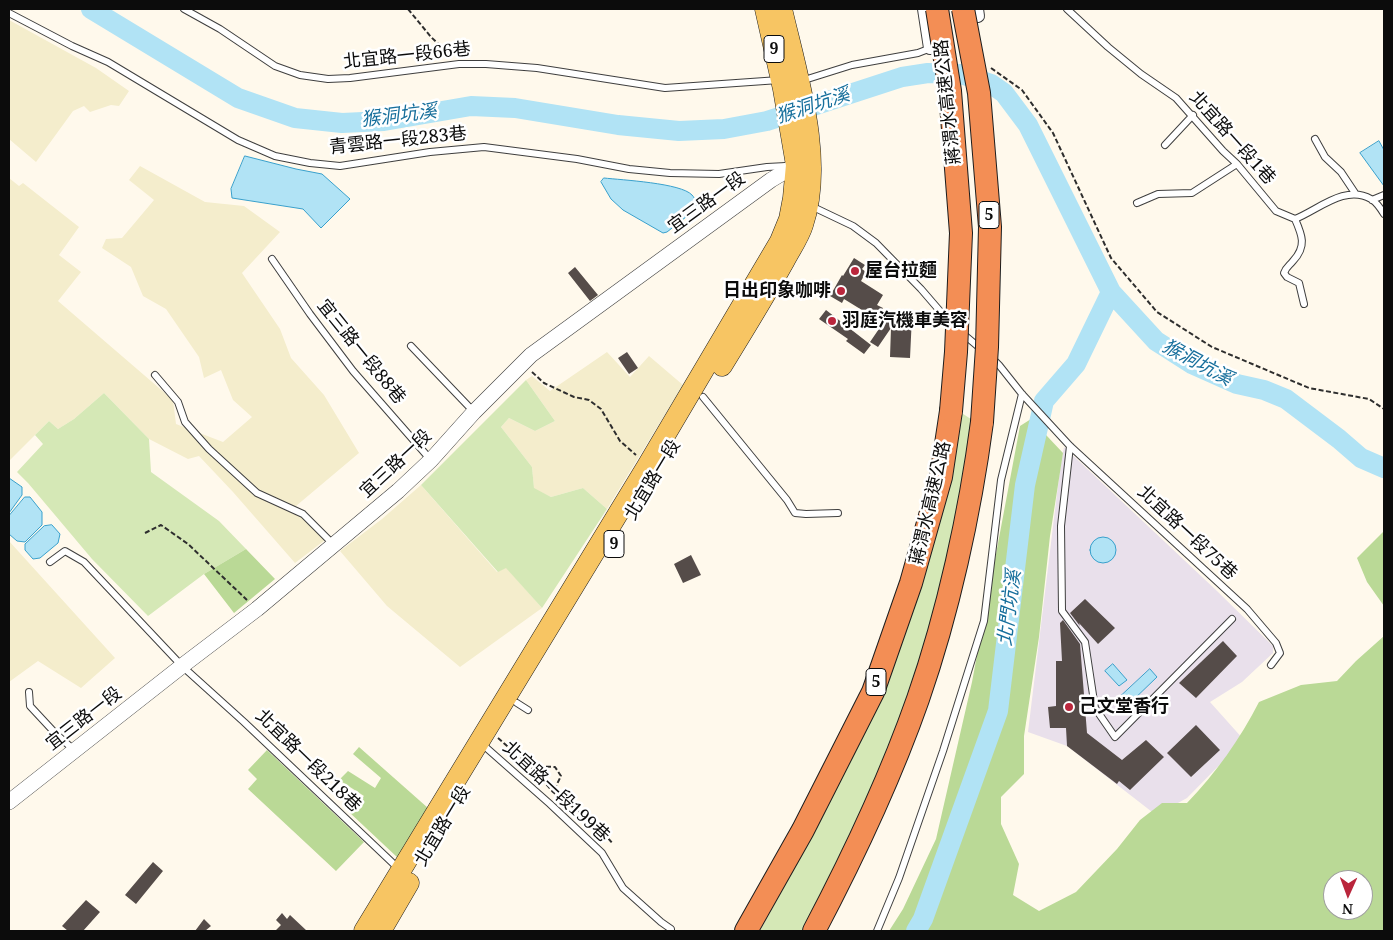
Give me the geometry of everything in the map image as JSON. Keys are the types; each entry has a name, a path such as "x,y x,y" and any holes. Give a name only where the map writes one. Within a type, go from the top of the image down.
{"highway":[{"name":"蔣渭水高速公路","path":"746,931 803,830 873,692 911,583 941,476 951,411 956,352 961,233 950,91 937,9"},
{"name":"蔣渭水高速公路","path":"814,931 845,874 918,699 951,585 976,473 982,422 987,347 990,227 979,93 976,10"}],"main road":[{"name":"9","path":"765,9 791,84"},
{"name":"9","path":"782,9 791,84 803,156"},
{"name":"北宜路一段","path":"488,742 522,707 703,397 767,294 802,230 803,156"},
{"name":"北宜路一段","path":"377,928 406,876 488,742 647,466 780,241 789,219 801,201"}],"street":[{"path":"924,9 930,48"},
{"name":"宜三路一段","path":"9,801 257,609 398,491 431,460 474,412 523,364 558,335 803,156"}],"lane":[{"name":"北宜路一段66巷","path":"184,9 220,29 275,66 300,75 328,79 350,78 459,64 486,64 537,68 665,88 791,84 852,65 918,53 952,35"},
{"name":"北宜路一段1巷","path":"1067,9 1141,74 1176,98 1193,115 1223,152 1237,164 1276,211 1295,219"},
{"path":"960,31 976,10"},
{"name":"青雲路一段283巷","path":"9,13 72,46 108,62 238,140 275,156 310,164 340,166 430,152 484,147 577,159 629,169 670,173 719,174 767,166 803,156"},
{"path":"1165,146 1193,115"},
{"path":"1315,139 1325,157 1340,172 1355,193 1372,200 1384,214"},
{"path":"1137,203 1158,194 1192,193 1237,164"},
{"path":"1304,304 1299,283 1287,278 1284,273 1286,266 1293,262 1300,251 1303,236 1295,219 1344,195 1355,193"},
{"path":"1372,200 1384,195"},
{"path":"801,201 853,226 876,243 921,289 950,324 999,364 1022,394 1001,480 984,621 940,760 899,878 877,931"},
{"name":"宜三路一段88巷","path":"272,259 353,371 431,460"},
{"path":"411,346 474,412"},
{"path":"155,375 178,402 185,422 209,449 257,492 303,514 334,545"},
{"name":"北宜路一段75巷","path":"1022,394 1070,446 1247,609 1276,643 1280,653 1271,665"},
{"path":"703,397 787,500 795,513 838,513"},
{"path":"1070,446 1060,526 1062,611 1085,642 1095,708 1115,737 1232,619"},
{"name":"北宜路一段218巷","path":"50,562 65,551 84,562 182,666 244,722 406,876"},
{"path":"29,692 30,706 74,750"},
{"name":"北宜路一段199巷","path":"488,742 602,853 623,888 671,931"}],"path":[{"path":"408,9 431,37 459,64"},
{"path":"988,67 993,68 1022,90 1053,133 1111,258 1157,312 1212,348 1309,388 1369,399 1384,409"},
{"path":"523,364 544,383 574,397 589,400 600,409 620,441 647,466"},
{"path":"145,533 161,525 188,544 257,609"},
{"path":"488,742 530,766 553,792 597,825 612,844"},
{"path":"530,766 555,767 561,776 553,792"}],"shaded area":[{"path":"9,20 96,68 129,91 119,106 111,105 90,112 84,106 73,111 36,162 9,139"},
{"path":"140,166 205,202 244,206 280,232 242,273 280,329 291,358 324,395 359,453 296,506 325,540 295,563 199,456 188,459 149,439 104,393 74,419 58,429 49,421 9,461 9,178 19,186 23,183 79,227 59,255 81,272 58,301 173,400 176,424 223,442 252,417 233,400 221,370 204,378 199,357 166,309 143,296 131,267 102,248 106,239 122,238 154,200 129,180"},
{"path":"607,352 630,377 649,356 683,385 607,509 583,488 551,497 534,489 532,467 501,427 509,418 535,431 555,421 526,380 532,376 550,391"},
{"name":"己文堂香行","path":"1064,447 1273,646 1273,653 1242,682 1210,702 1244,740 1187,798 1156,815 1067,746 1028,732"},
{"path":"421,485 497,572 506,567 542,608 460,667 387,606 340,551 382,519"},
{"path":"9,541 115,658 81,688 38,661 9,682"}],"green space":[{"path":"526,380 555,421 535,431 509,418 501,427 532,467 534,488 551,497 583,488 607,509 542,608 506,568 498,572 421,485"},
{"path":"104,393 149,439 151,472 219,521 246,549 204,574 148,616 92,559 17,472 43,444 35,435 49,421 58,429 74,419"},
{"path":"960,412 974,421 955,537 905,714 869,799 803,931 760,931 828,807 875,708"},
{"path":"1031,419 1063,453 1050,536 1039,637 1024,736 1024,774 1001,797 1001,824 1019,864 1013,895 1039,911 1076,892 1117,849 1140,820 1162,803 1187,803 1227,755 1259,702 1301,685 1337,681 1384,636 1384,931 889,931 903,909 936,839 972,682 1020,426"},
{"path":"1384,531 1384,606 1367,582 1357,558"},
{"path":"246,549 275,579 234,613 204,574"},
{"path":"359,747 428,808 398,858 349,812 364,796 339,780 348,771 375,788 381,778 353,754"},
{"path":"267,750 364,842 336,871 248,789 257,779 248,770"}],"water":[{"path":"1379,141 1384,150 1384,186 1360,153"},
{"path":"245,156 322,174 350,199 321,228 303,209 232,198 231,189"},
{"path":"604,178 664,185 686,191 695,200 696,209 667,232 663,233 623,210 611,199 601,182"},
{"path":"9,478 22,487 22,495 9,513"},
{"path":"25,497 30,497 42,512 42,525 25,542 17,541 9,534 9,516"},
{"path":"52,525 60,534 58,543 40,558 33,559 25,550 25,544 44,526"},
{"path":"1103,537 1112,541 1116,550 1112,559 1103,563 1094,559 1090,550 1094,541"},
{"path":"1113,664 1127,680 1119,686 1105,671"},
{"path":"1150,669 1157,677 1129,704 1121,696"}],"building":[{"path":"854,258 865,265 862,269 866,272 861,281 883,295 877,305 883,308 879,315 912,316 910,358 890,357 891,328 878,347 870,342 883,323 844,299 842,303 830,296"},
{"path":"575,267 598,295 590,301 568,273"},
{"path":"826,310 871,345 864,354 846,341 848,339 819,319"},
{"path":"627,352 638,368 629,374 618,358"},
{"path":"691,555 701,575 683,583 674,564"},
{"path":"1085,599 1115,628 1098,644 1070,613"},
{"name":"己文堂香行","path":"1063,620 1080,644 1087,733 1122,760 1146,740 1164,757 1130,790 1119,781 1117,784 1067,746 1066,728 1050,728 1048,707 1056,706 1056,661 1062,661 1060,623"},
{"path":"1223,641 1237,656 1196,698 1179,683"},
{"path":"1196,725 1220,750 1191,777 1167,753"},
{"path":"153,862 163,871 136,904 125,895"},
{"path":"86,900 100,912 83,931 68,931 62,926"},
{"path":"282,913 287,919 290,915 307,931 275,931 281,925 276,920"},
{"path":"204,919 211,926 205,931 195,931"}],"waterway":[{"name":"猴洞坑溪","path":"91,9 238,98 295,118 342,123 384,121 471,106 515,108 618,125 679,131 724,129 767,121 902,77 928,73 961,74 991,84 1004,93 1028,125 1111,292 1156,341 1192,364 1237,384 1264,390 1286,399 1361,458 1384,468"},
{"name":"北門坑溪","path":"916,931 923,919 998,711 1025,485 1044,401 1076,364 1111,292"}],"place":[{"name":"屋台拉麵","path":"855,271"},
{"name":"日出印象咖啡","path":"841,291"},
{"name":"羽庭汽機車美容","path":"832,321"},
{"name":"己文堂香行","path":"1069,707"}]}
